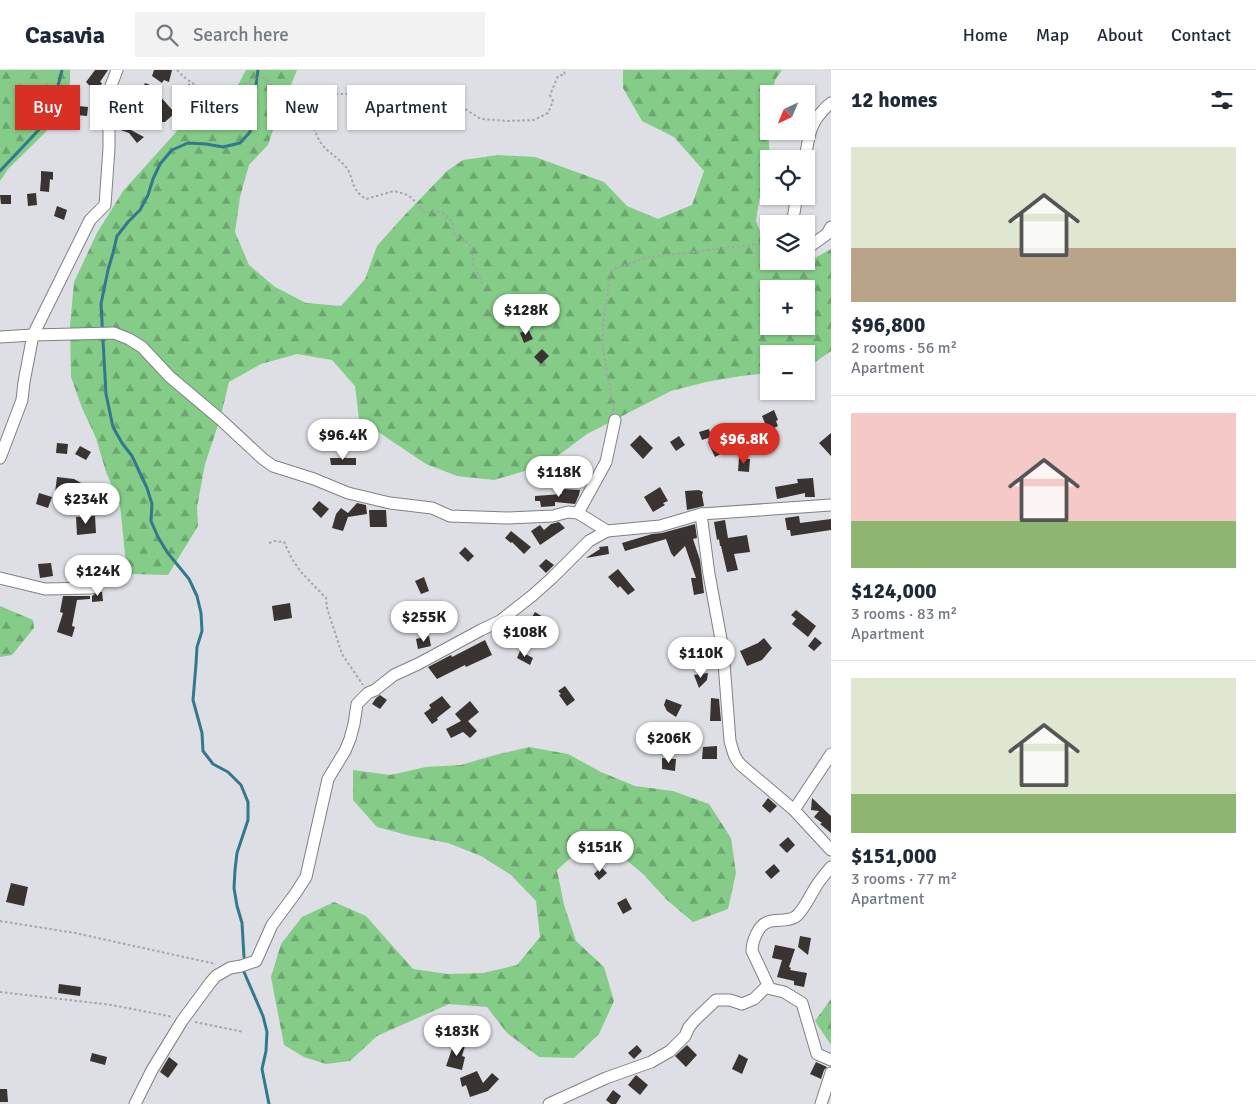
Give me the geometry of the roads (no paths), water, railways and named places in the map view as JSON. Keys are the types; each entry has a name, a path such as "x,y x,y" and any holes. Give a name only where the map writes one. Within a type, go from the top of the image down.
{"street":[{"path":"0,458 22,400 33,335 90,220 106,205 109,91 117,70"},
{"path":"807,150 813,124 819,114 831,103"},
{"path":"815,243 827,234 831,227"},
{"path":"0,337 114,333 142,347 170,377 273,466 314,479 348,493 390,503 432,508 450,516 507,518 552,516 568,512 578,513 607,531"},
{"path":"578,513 606,462 615,420"},
{"path":"135,1104 152,1070 182,1020 216,976 230,968 256,961 272,925 306,877 328,779 350,739 357,704 368,693 380,687 394,675 500,621 552,578 589,541 607,531 660,526 701,514 831,505"},
{"path":"701,514 708,574 723,650 730,741 736,760 794,810 831,850"},
{"path":"0,578 45,589 92,588"},
{"path":"794,810 831,754"},
{"path":"549,1104 606,1078 651,1062 670,1051 685,1036 689,1027 696,1019 716,1000 730,1000 742,1004 754,999 767,988 768,984 752,951 752,946 762,925 768,922 783,921 795,917 831,866"},
{"path":"767,988 784,992 802,1004 816,1054 831,1060"},
{"path":"822,1104 831,1073"}],"waterway":[{"path":"0,171 50,118 62,70"},
{"path":"244,957 242,923 234,888 237,853 248,820 248,802 241,785 228,772 213,764 203,751 202,733 193,700 197,647 202,631 201,613 197,596 189,579 167,552 158,537 151,521 152,504 147,488 132,456 113,427 106,394 101,304 117,236 140,210 160,164 172,150 188,143 223,147 240,143 250,132 258,70"},
{"path":"244,972 263,1016 267,1032 266,1051 262,1069 269,1104"}]}
